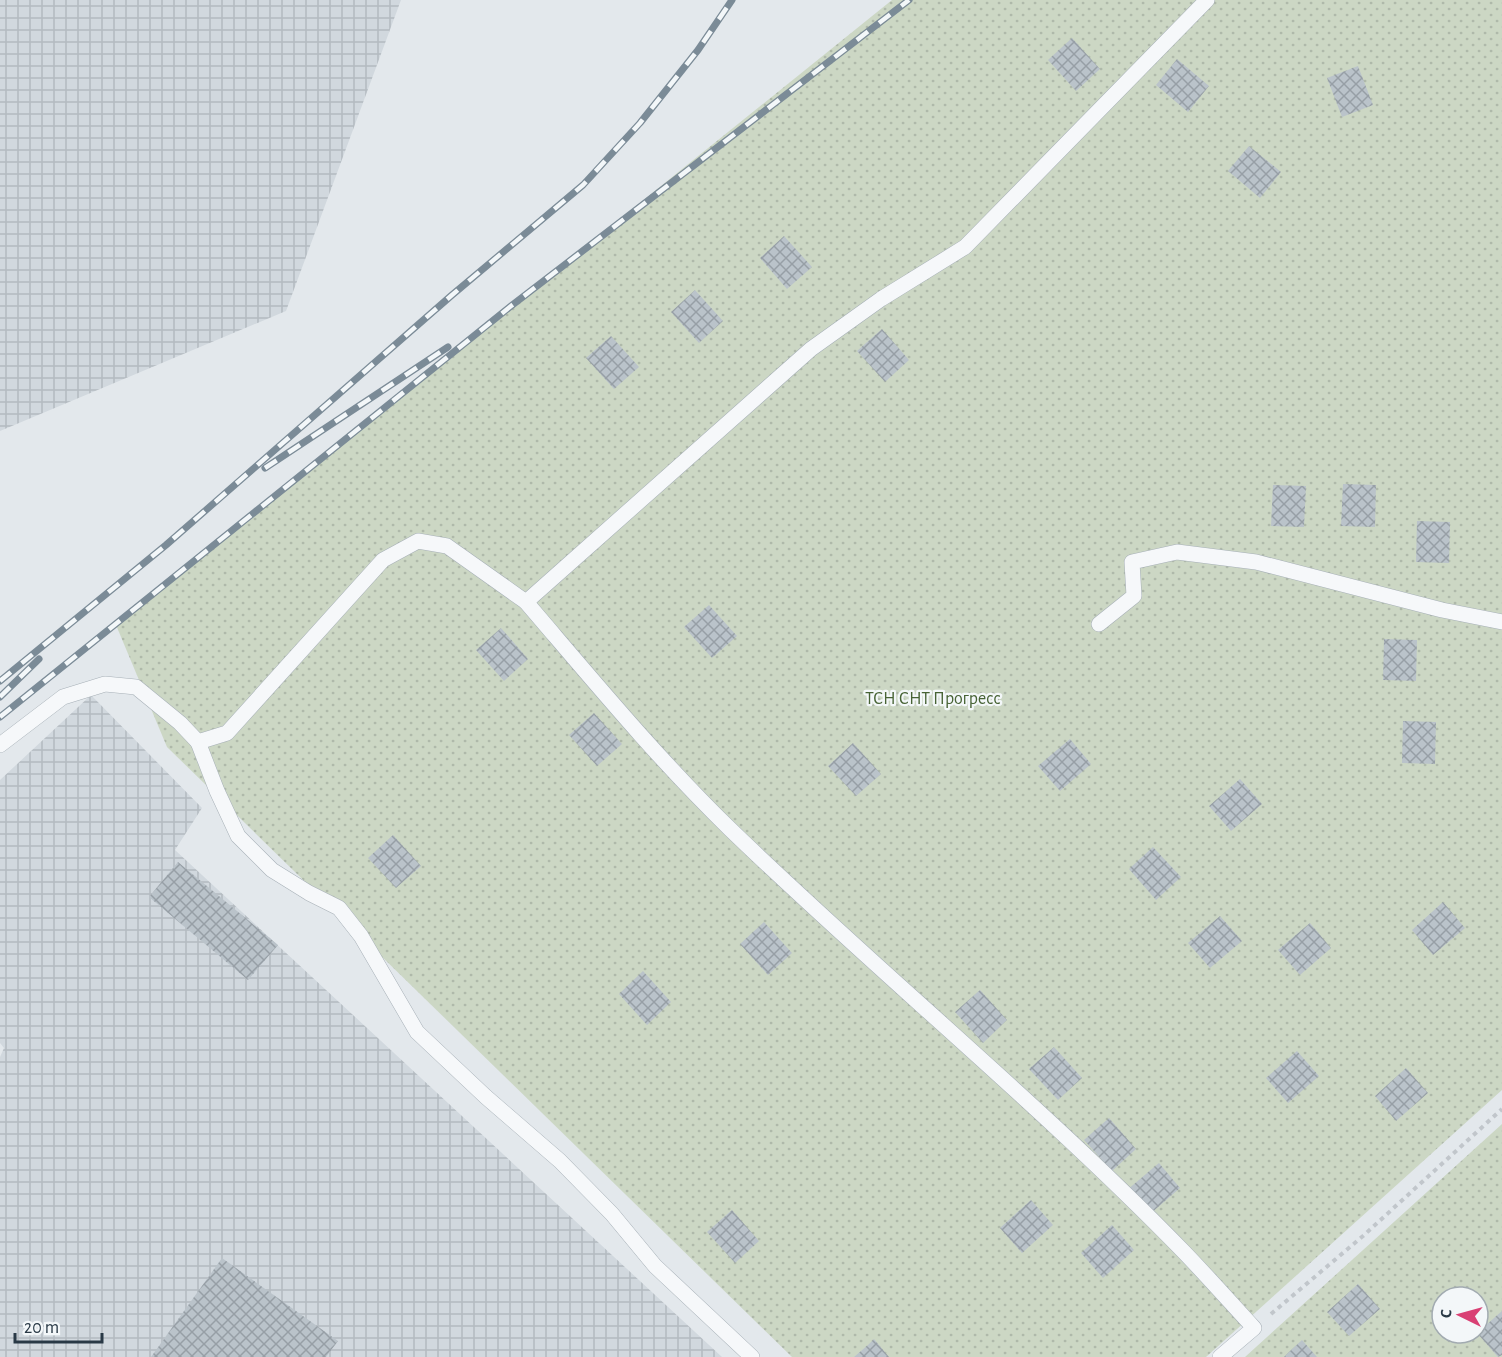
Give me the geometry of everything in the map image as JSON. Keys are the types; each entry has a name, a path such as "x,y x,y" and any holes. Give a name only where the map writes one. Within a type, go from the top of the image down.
{"lane":[{"path":"526,602 811,349 881,299 964,247 1207,0"},
{"path":"198,742 227,733 383,560 418,541 447,546 526,602 619,711 729,827 866,956 1056,1128 1185,1252 1254,1328 1220,1357"},
{"path":"1099,624 1134,596 1132,562 1177,552 1256,562 1442,610 1502,622"},
{"path":"0,745 63,697 105,684 136,687 180,723 198,742 238,836 272,870 339,908 361,936 417,1032 486,1097 560,1161 612,1214 655,1266 752,1357"}],"path":[{"path":"1254,1328 1363,1236 1502,1109"}],"shaded area":[{"path":"0,0 401,0 286,311 0,431"},
{"path":"91,695 202,808 175,850 722,1357 0,1357 0,1057 4,1048 0,1043 0,780"}],"green space":[{"name":"ТСН СНТ Прогресс","path":"892,0 1502,0 1502,1090 1206,1357 792,1357 167,747 116,625"},
{"path":"1502,1124 1502,1357 1245,1357"}],"building":[{"path":"1072,38 1100,69 1076,91 1048,60"},
{"path":"1177,59 1209,86 1188,112 1156,85"},
{"path":"1358,66 1373,105 1342,117 1327,78"},
{"path":"1249,146 1281,172 1260,198 1228,171"},
{"path":"784,236 812,267 787,289 760,258"},
{"path":"695,290 723,321 699,343 671,312"},
{"path":"882,329 909,360 885,382 857,351"},
{"path":"611,336 639,367 614,389 586,358"},
{"path":"1343,484 1376,485 1375,527 1341,526"},
{"path":"1273,485 1306,486 1304,527 1271,526"},
{"path":"1417,521 1450,522 1449,563 1416,562"},
{"path":"709,605 737,636 712,658 684,627"},
{"path":"501,628 528,659 504,681 476,650"},
{"path":"1384,639 1417,640 1416,681 1383,680"},
{"path":"594,713 622,744 597,766 569,735"},
{"path":"1403,721 1436,722 1435,764 1402,763"},
{"path":"1070,739 1091,764 1060,791 1038,766"},
{"path":"853,743 881,774 856,796 828,766"},
{"path":"1240,779 1262,804 1231,831 1209,806"},
{"path":"393,835 421,866 396,888 368,858"},
{"path":"1153,847 1181,877 1156,900 1129,869"},
{"path":"178,862 278,945 248,980 149,897"},
{"path":"1443,902 1465,928 1433,955 1412,930"},
{"path":"1220,916 1242,941 1210,968 1188,943"},
{"path":"764,922 792,953 768,975 740,944"},
{"path":"1310,923 1331,948 1300,975 1278,950"},
{"path":"643,971 671,1002 647,1025 619,994"},
{"path":"980,990 1007,1020 983,1043 955,1012"},
{"path":"1054,1047 1082,1078 1058,1100 1029,1069"},
{"path":"1297,1051 1319,1076 1288,1103 1266,1078"},
{"path":"1406,1068 1428,1093 1396,1121 1375,1096"},
{"path":"1109,1118 1136,1149 1112,1171 1084,1140"},
{"path":"1159,1163 1180,1188 1149,1215 1127,1190"},
{"path":"1031,1200 1053,1225 1022,1253 1000,1228"},
{"path":"732,1210 759,1241 735,1263 707,1232"},
{"path":"1112,1225 1134,1250 1103,1278 1081,1253"},
{"path":"222,1258 338,1341 326,1357 151,1357"},
{"path":"1358,1284 1380,1309 1349,1336 1327,1312"},
{"path":"1502,1311 1502,1355 1498,1357 1488,1345 1490,1345 1490,1322"},
{"path":"874,1339 889,1357 854,1357 868,1345"},
{"path":"1302,1340 1317,1357 1284,1357 1290,1351"}],"railway":[{"path":"0,681 166,545 452,295 583,185 640,123 698,50 732,0"},
{"path":"0,717 511,306 909,0"},
{"path":"265,468 448,347"},
{"path":"0,697 39,659"}]}
